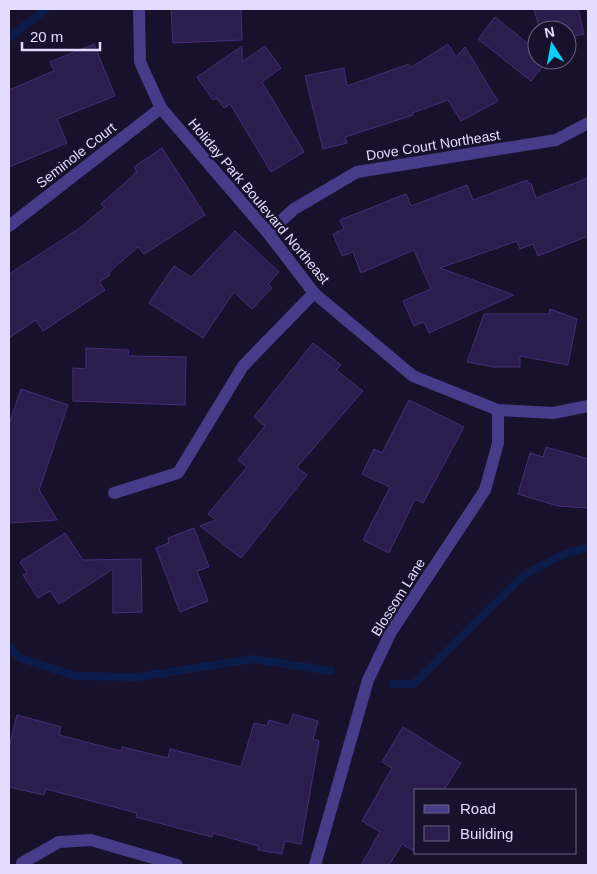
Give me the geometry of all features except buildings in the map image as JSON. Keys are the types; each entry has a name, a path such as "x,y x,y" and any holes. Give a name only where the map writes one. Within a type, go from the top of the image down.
{"street":[{"name":"Holiday Park Boulevard Northeast","path":"139,9 140,62 161,108 268,233 314,293 413,376 498,410 553,413 588,406"},
{"name":"Seminole Court","path":"9,226 161,108"},
{"name":"Dove Court Northeast","path":"268,233 294,209 357,172 556,140 588,123"},
{"path":"114,493 178,473 243,366 314,293"},
{"name":"Blossom Lane","path":"315,865 368,680 391,632 485,490 498,443 498,410"},
{"path":"22,863 59,842 91,840 177,865"}],"waterway":[{"path":"9,38 46,9"},
{"path":"393,684 414,684 524,575 564,554 588,547"},
{"path":"9,647 20,658 75,676 138,677 254,659 331,671"}]}
